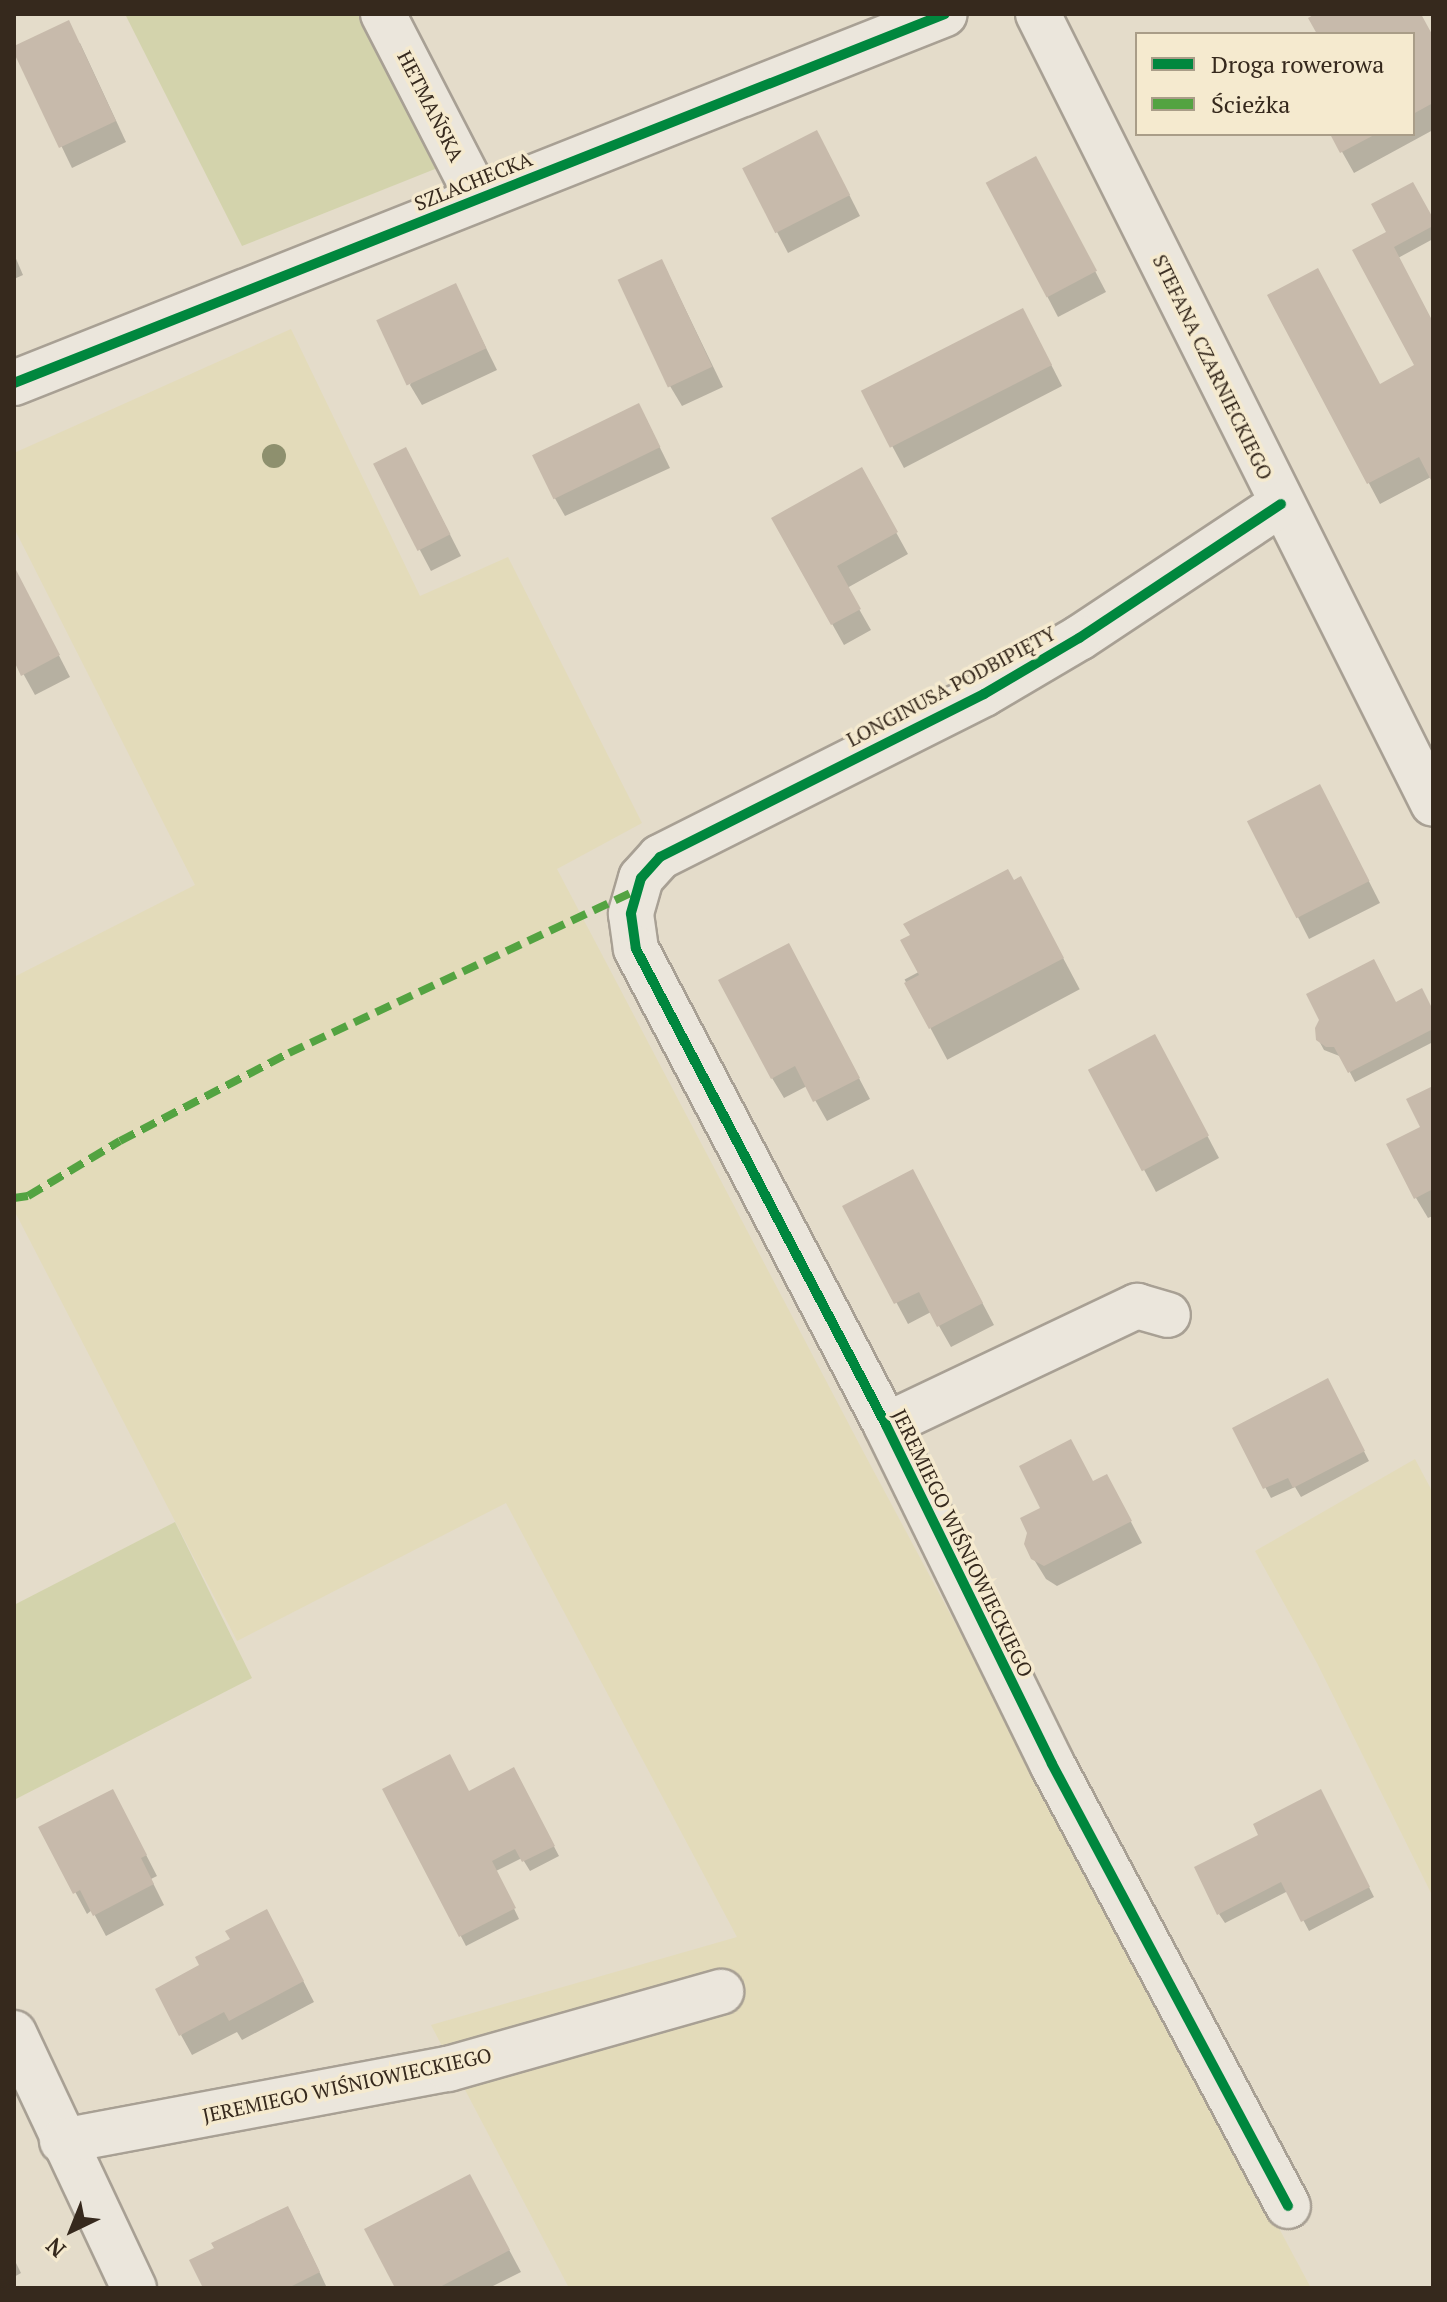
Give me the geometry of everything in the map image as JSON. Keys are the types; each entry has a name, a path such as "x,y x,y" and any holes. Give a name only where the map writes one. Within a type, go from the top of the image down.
{"street":[{"name":"HETMAŃSKA","path":"383,14 478,198"},
{"name":"SZLACHECKA","path":"14,383 945,14"},
{"name":"STEFANA CZARNIECKIEGO","path":"1038,14 1433,804"},
{"name":"LONGINUSA PODBIPIĘTY","path":"637,890 641,878 660,857 984,694 1079,638 1281,504"},
{"name":"JEREMIEGO WIŚNIOWIECKIEGO","path":"637,890 631,914 636,949 886,1425 1052,1764 1288,2206"},
{"name":"JEREMIEGO WIŚNIOWIECKIEGO","path":"886,1425 1137,1306 1168,1315"},
{"name":"JEREMIEGO WIŚNIOWIECKIEGO","path":"62,2141 448,2069 721,1992"},
{"path":"14,2033 62,2141 134,2288"}],"shaded area":[{"path":"291,329 420,596 508,557 642,823 557,869 864,1453 1311,2288 569,2288 431,2025 737,1937 506,1503 237,1641 14,1210 14,977 195,885 14,528 14,453"},
{"path":"1415,1459 1433,1493 1433,1897 1317,1663 1255,1551"}],"green space":[{"path":"125,14 361,14 440,167 242,246"},
{"path":"175,1522 252,1678 14,1800 14,1605"}],"building":[{"path":"1315,14 1421,14 1433,36 1433,103 1415,113 1415,32 1316,32 1308,18"},
{"path":"69,20 116,121 59,148 14,53 14,46"},
{"path":"817,130 850,195 775,233 742,168"},
{"path":"1331,136 1372,136 1340,153"},
{"path":"1036,156 1097,271 1047,298 986,183"},
{"path":"1413,182 1433,218 1433,226 1394,247 1433,322 1433,484 1419,457 1367,484 1267,295 1318,268 1380,384 1414,365 1352,250 1386,232 1371,204"},
{"path":"662,259 712,367 668,388 618,280"},
{"path":"456,283 486,348 407,385 376,320"},
{"path":"1023,308 1052,365 890,448 861,391"},
{"path":"639,403 660,447 554,499 532,455"},
{"path":"406,447 450,534 418,551 373,464"},
{"path":"862,467 898,532 837,566 861,609 831,625 771,518"},
{"path":"14,566 60,655 21,676 14,661"},
{"path":"1320,784 1369,881 1296,918 1247,821"},
{"path":"1008,869 1014,880 1021,876 1064,958 929,1029 904,983 919,975 900,940 910,935 903,924"},
{"path":"789,943 860,1078 813,1102 795,1066 771,1079 718,980"},
{"path":"1374,959 1396,1002 1422,988 1433,1010 1433,1029 1348,1073 1334,1047 1326,1047 1316,1040 1315,1028 1319,1020 1306,994"},
{"path":"1155,1034 1209,1136 1142,1171 1088,1070"},
{"path":"1433,1086 1433,1189 1414,1199 1386,1144 1420,1127 1406,1099"},
{"path":"913,1169 983,1303 937,1327 919,1292 894,1304 842,1206"},
{"path":"1328,1378 1365,1451 1293,1488 1288,1478 1263,1489 1232,1428"},
{"path":"1071,1439 1093,1481 1107,1474 1132,1521 1044,1566 1031,1559 1024,1544 1027,1533 1020,1518 1040,1508 1019,1466"},
{"path":"450,1754 469,1791 514,1767 555,1846 522,1862 515,1849 492,1861 516,1908 459,1937 382,1789"},
{"path":"113,1789 147,1855 141,1858 154,1884 93,1916 80,1890 73,1894 38,1827"},
{"path":"1321,1789 1370,1887 1301,1922 1281,1882 1217,1915 1194,1867 1258,1835 1253,1824"},
{"path":"267,1909 304,1981 229,2021 224,2012 179,2036 155,1989 199,1965 195,1957 230,1939 225,1931"},
{"path":"470,2174 510,2250 438,2288 395,2288 364,2229"},
{"path":"288,2206 320,2272 288,2288 203,2288 189,2260 214,2248 211,2243"}],"marked path":[{"path":"14,1198 28,1196 120,1141 289,1053 637,890"}],"cycle path":[{"path":"14,383 945,14"},
{"path":"1281,504 1079,638 984,694 660,857 641,878 631,914 636,949 886,1425 1052,1764 1288,2206"}]}
